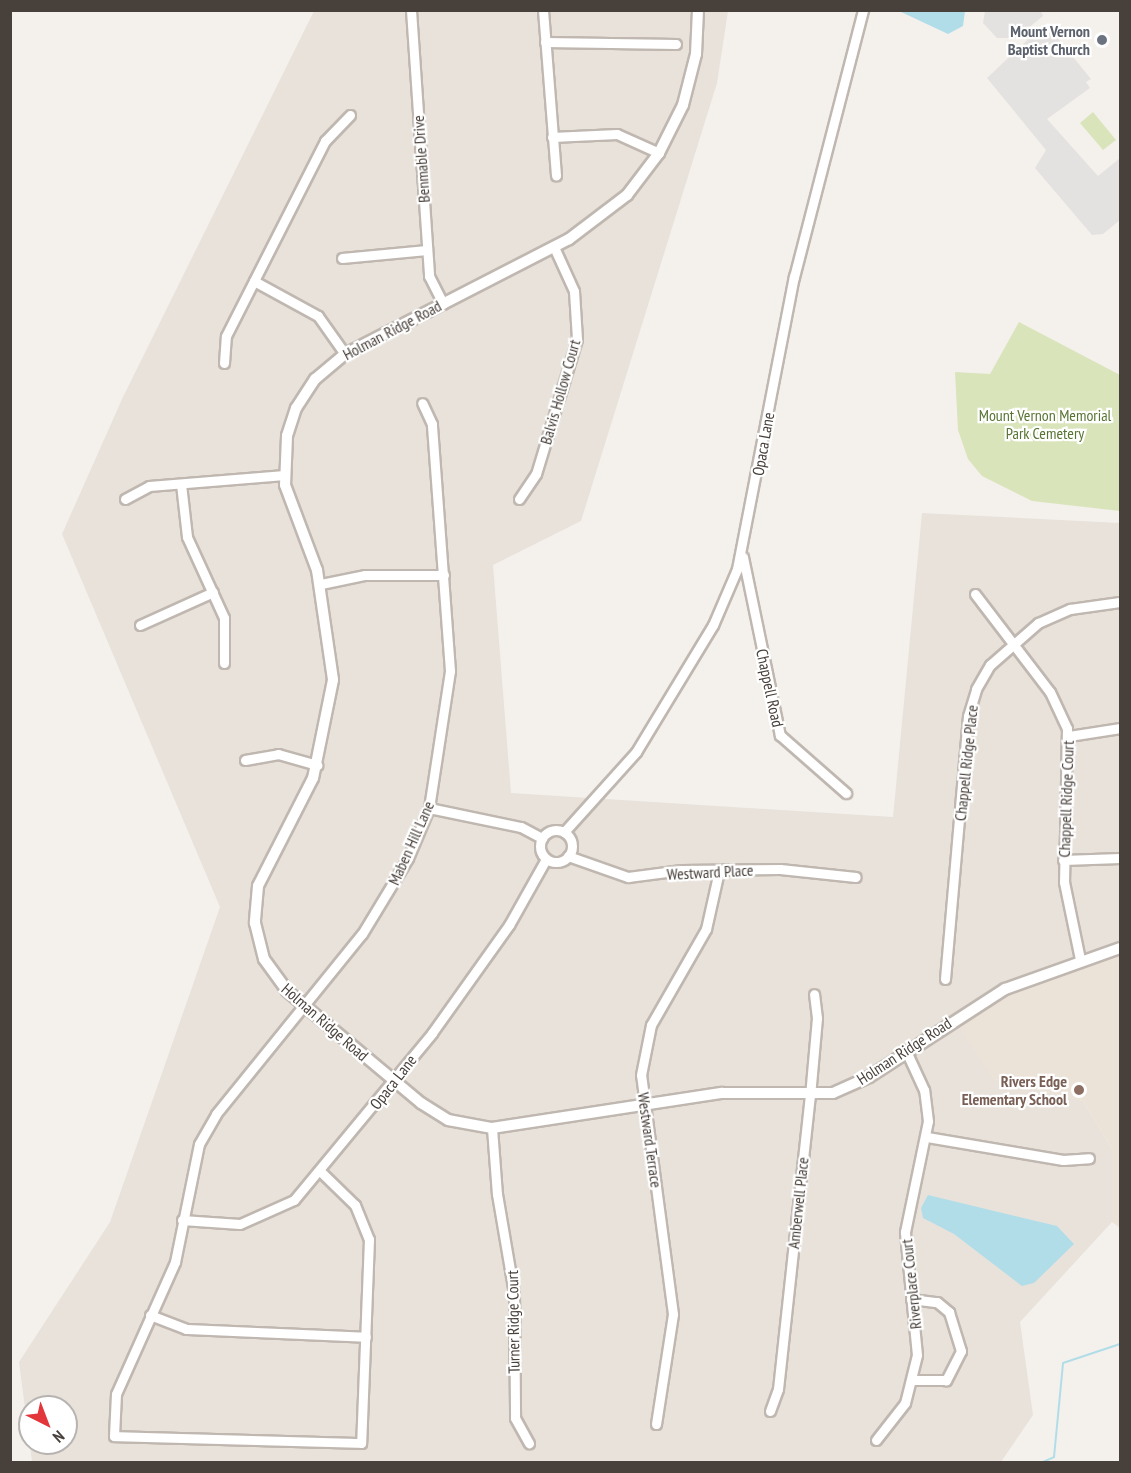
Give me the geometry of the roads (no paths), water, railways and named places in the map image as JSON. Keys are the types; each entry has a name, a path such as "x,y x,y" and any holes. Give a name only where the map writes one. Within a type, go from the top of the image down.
{"street":[{"name":"Benmable Drive","path":"411,10 429,276 443,304"},
{"path":"543,10 556,175"},
{"name":"Holman Ridge Road","path":"698,10 690,81 659,153 604,215 554,247 345,354 315,379 296,408 287,436 285,475 288,500 321,584 333,680 317,765 293,824 266,867 255,904 264,959 306,1008 394,1082 448,1120 492,1128 722,1093 810,1096 850,1086 1005,989 1080,959 1120,948"},
{"name":"Opaca Lane","path":"564,832 642,744 713,625 742,554 794,276 863,10"},
{"path":"545,42 676,45"},
{"path":"224,363 224,342 329,133 350,115"},
{"path":"552,137 617,134 659,153"},
{"name":"Balvis Hollow Court","path":"519,499 536,474 577,339 574,291 554,247"},
{"path":"342,258 428,250"},
{"path":"254,281 318,316 345,354"},
{"name":"Maben Hill Lane","path":"366,1337 362,1443 114,1436 116,1394 175,1262 199,1144 216,1114 306,1008 394,883 429,808 449,702 444,575 432,424 422,403"},
{"path":"125,499 149,486 285,475"},
{"path":"181,484 187,537 213,592 227,637 224,663"},
{"name":"Chappell Road","path":"742,554 780,735 846,793"},
{"path":"321,584 364,575 444,575"},
{"path":"140,625 213,592"},
{"name":"Chappell Ridge Court","path":"975,594 1050,692 1069,736 1063,860 1080,959"},
{"name":"Chappell Ridge Place","path":"945,979 971,704 982,675 1013,644 1053,616 1120,602"},
{"path":"1069,736 1120,728"},
{"path":"245,760 278,754 317,765"},
{"path":"429,808 521,827 542,838"},
{"path":"550,831 564,832 571,843 568,856 546,859 542,838 550,831"},
{"name":"Westward Place","path":"568,856 628,878 719,871 833,870 856,877"},
{"path":"1063,860 1120,858"},
{"name":"Opaca Lane","path":"182,1220 219,1226 261,1219 294,1200 394,1082 504,931 546,859"},
{"name":"Westward Terrace","path":"656,1424 672,1314 645,1106 644,1047 706,929 719,871"},
{"name":"Amberwell Place","path":"770,1411 778,1389 810,1096 817,1018 814,994"},
{"name":"Riverplace Court","path":"876,1440 896,1416 914,1380 917,1341 905,1232 927,1137 924,1090 906,1051"},
{"name":"Turner Ridge Court","path":"492,1128 495,1184 514,1293 515,1418 529,1443"},
{"path":"927,1137 1063,1160 1089,1158"},
{"path":"150,1316 186,1329 366,1337 368,1231 350,1198 320,1171"},
{"path":"911,1299 935,1302 949,1312 961,1351 946,1380 914,1380"}],"water":[{"path":"899,11 965,11 963,26 948,34"},
{"path":"928,1195 1057,1226 1074,1244 1034,1283 1022,1286 954,1234 923,1218 921,1208"}],"waterway":[{"path":"1043,1462 1054,1457 1063,1363 1120,1344"}],"place":[{"name":"Mount Vernon Baptist Church","path":"1102,40"},
{"name":"Rivers Edge Elementary School","path":"1079,1090"}],"park label":[{"name":"Mount Vernon Memorial Park Cemetery","path":"1045,424"}]}
